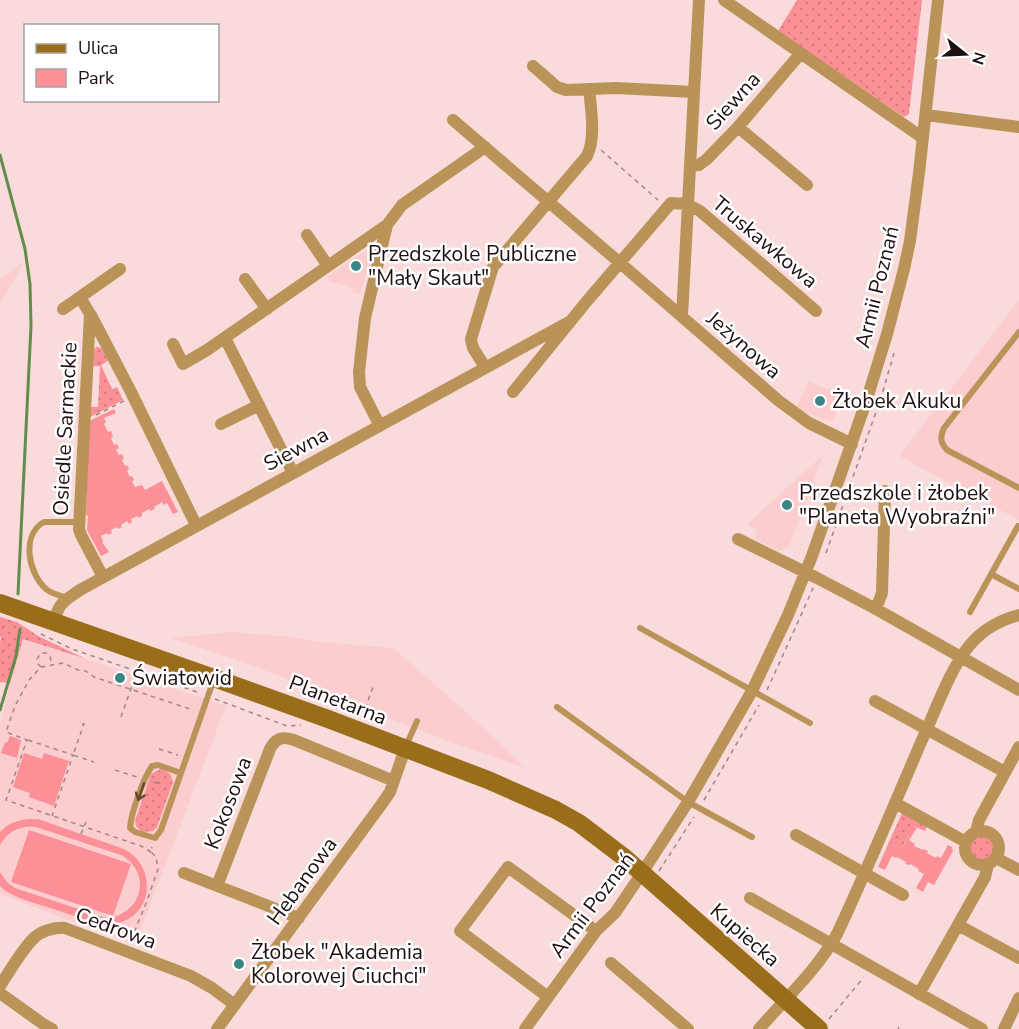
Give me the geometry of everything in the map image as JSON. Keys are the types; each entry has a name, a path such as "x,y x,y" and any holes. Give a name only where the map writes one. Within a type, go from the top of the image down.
{"street":[{"path":"682,316 699,0"},
{"path":"724,0 923,138"},
{"name":"Armii Poznań","path":"525,1029 596,931 615,913 688,802 752,691 806,572 852,444 884,345 904,270 913,219 938,0"},
{"name":"Siewna","path":"690,166 703,163 738,127 801,53"},
{"path":"533,66 561,89 571,91 616,88 694,92"},
{"path":"485,367 473,348 471,339 493,267 587,156 591,142 592,119 589,89"},
{"path":"926,115 1019,127"},
{"name":"Jeżynowa","path":"453,120 796,414 852,444"},
{"path":"738,127 807,185"},
{"path":"173,344 183,364 225,338 387,225 402,205 485,147"},
{"path":"666,207 671,203 687,204"},
{"name":"Truskawkowa","path":"687,204 700,211 816,311"},
{"name":"Siewna","path":"513,392 666,207"},
{"path":"380,426 360,387 359,372 365,318 387,225"},
{"path":"307,235 328,266"},
{"path":"63,309 120,269"},
{"path":"244,279 267,309"},
{"name":"Osiedle Sarmackie","path":"80,297 133,397 196,525"},
{"name":"Osiedle Sarmackie","path":"90,314 79,522 81,535 103,577"},
{"name":"Siewna","path":"48,628 58,608 68,598 103,577 569,322"},
{"path":"225,338 292,473"},
{"path":"221,424 259,405"},
{"path":"876,609 882,593 885,491"},
{"path":"738,539 876,609 1019,690"},
{"name":"Planetarna","path":"0,603 48,628 214,678 511,789 579,823 642,873"},
{"path":"759,1029 818,963 837,934 944,690 961,658 970,645 989,628 1005,619 1019,615"},
{"path":"875,701 1005,772"},
{"name":"Kokosowa","path":"217,886 270,749 273,742 279,738 294,740 394,781"},
{"path":"976,832 979,820 1019,747"},
{"name":"Hebanowa","path":"217,1029 381,806 390,792 405,749"},
{"path":"895,803 966,842"},
{"path":"919,994 985,877 992,861 999,847 996,837 987,831 971,834 964,849 968,859 977,865 992,861 1019,870"},
{"path":"796,835 903,895"},
{"path":"548,997 460,931 508,867 596,931"},
{"path":"184,873 299,918"},
{"name":"Kupiecka","path":"642,873 786,1001 824,1025"},
{"path":"750,898 982,1029"},
{"path":"958,925 1019,958"},
{"name":"Cedrowa","path":"0,986 32,940 40,933 65,928 191,976 235,1005"},
{"path":"611,963 688,1029"},
{"path":"0,993 52,1029"},
{"path":"1004,1029 1019,998"}],"lane":[{"path":"1019,332 940,436 947,450 1019,488"},
{"path":"68,598 44,587 30,563 31,539 35,529 51,521 79,522"},
{"path":"970,612 1018,526"},
{"path":"991,574 1019,589"},
{"path":"640,628 810,723"},
{"path":"181,773 158,765 152,766 145,780 130,828 135,832 155,838 161,830 181,773 207,695 214,678"},
{"path":"557,707 688,802 752,837"},
{"path":"405,749 417,721"}],"path":[{"path":"591,142 666,207"},
{"path":"84,421 133,397"},
{"path":"48,628 63,640"},
{"path":"48,628 72,649 207,695 287,726 303,725 291,721"},
{"path":"41,667 37,659 41,653 50,656 50,665"},
{"path":"94,762 6,732 15,706 29,680 41,667 63,663 86,671 94,677 201,713"},
{"path":"121,717 137,671"},
{"path":"361,720 374,687"},
{"path":"52,816 84,724 82,724"},
{"path":"27,740 6,800 141,846 156,857 158,869 130,943"},
{"path":"159,749 186,758"},
{"path":"115,770 145,780"},
{"path":"81,834 86,822"},
{"path":"151,852 155,838"},
{"path":"824,1025 872,968"}],"shaded area":[{"name":"Przedszkole Publiczne \"Mały Skaut\"","path":"367,250 372,252 372,255 360,294 352,292 353,288 329,281 326,277"},
{"path":"25,261 0,305 0,279"},
{"path":"1019,300 1019,520 899,456"},
{"name":"Żłobek Akuku","path":"808,381 843,395 832,422 803,412 797,407"},
{"name":"Przedszkole i żłobek \"Planeta Wyobraźni\"","path":"822,456 789,547 779,551 754,538 758,530 747,524"},
{"path":"231,632 393,648 525,768 445,740 243,662 171,638"},
{"path":"23,639 226,706 135,945 0,894 0,726"}],"green space":[{"path":"797,0 922,0 909,114 904,117 778,31"},
{"path":"96,347 102,349 108,361 101,365 112,389 117,387 123,400 90,417 90,407 98,407 100,366 93,366"},
{"path":"114,409 116,413 104,418 106,422 104,424 108,432 111,431 114,445 117,444 119,448 116,450 119,455 122,454 124,459 122,460 129,469 127,471 134,480 132,481 135,487 142,485 145,490 162,481 178,512 173,514 167,503 163,505 162,502 154,507 155,509 142,513 139,518 137,516 131,519 132,522 129,524 127,521 121,525 122,527 111,530 112,533 101,536 109,552 101,556 87,530 89,421"},
{"path":"0,617 17,622 40,637 84,658 23,639 10,683 0,682"},
{"path":"10,736 21,740 17,758 1,753"},
{"path":"24,753 42,759 44,753 69,761 54,806 29,797 30,793 13,787"},
{"path":"161,769 169,773 173,782 157,827 153,831 142,832 136,826 135,821 151,774"},
{"path":"902,813 927,826 925,831 911,825 909,835 901,849 889,842"},
{"path":"38,819 124,849 134,856 142,866 146,877 145,900 139,910 130,918 118,923 99,924 25,900 2,888 0,872 15,888 106,918 128,909 139,892 140,882 137,872 121,855 36,827 15,830 0,845 0,832 6,826"},
{"path":"911,825 917,828 909,840 915,844 914,846 928,851 927,853 936,858 937,856 941,858 948,845 953,851 934,885 928,882 923,892 916,888 924,874 910,864 905,864 906,862 892,856 885,870 878,867 889,842 901,849 909,836 906,834"},
{"path":"29,830 131,864 113,916 11,882"},
{"path":"982,834 992,838 996,848 992,858 982,862 972,858 968,848 972,838"}],"waterway":[{"path":"0,155 25,249 30,284 31,326 18,594"},
{"path":"0,710 16,656 20,629"}],"place":[{"name":"Przedszkole Publiczne \"Mały Skaut\"","path":"356,266"},
{"name":"Żłobek Akuku","path":"820,401"},
{"name":"Przedszkole i żłobek \"Planeta Wyobraźni\"","path":"787,505"},
{"name":"Światowid","path":"120,678"},
{"name":"Żłobek \"Akademia Kolorowej Ciuchci\"","path":"239,964"}]}
